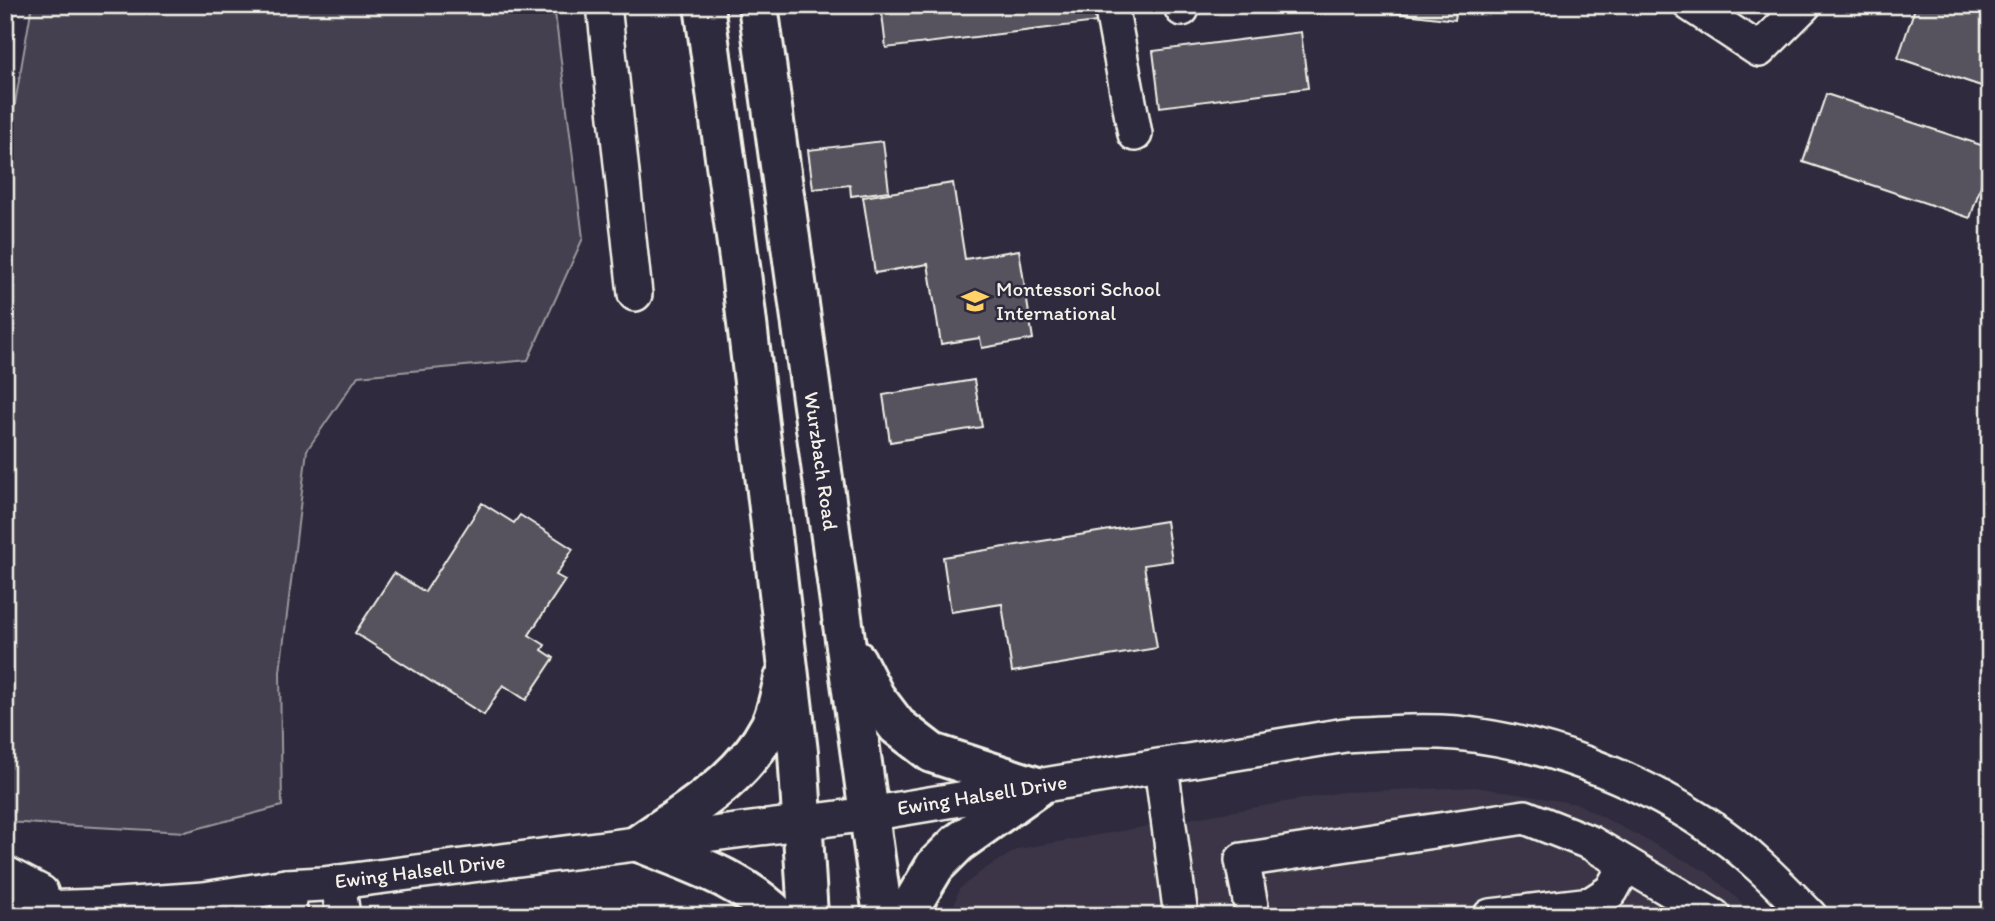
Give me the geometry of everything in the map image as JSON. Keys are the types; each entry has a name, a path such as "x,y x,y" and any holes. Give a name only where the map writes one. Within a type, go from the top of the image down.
{"main road":[{"path":"704,5 743,287 798,752 808,916"},
{"name":"Wurzbach Road","path":"758,5 883,916"},
{"path":"845,639 875,697 897,726 906,733 932,753 1037,787"},
{"path":"641,843 720,788 753,753 771,725 788,665"},
{"path":"905,916 935,866 1037,787"},
{"path":"641,843 730,879 778,916"}],"street":[{"path":"604,5 635,294"},
{"path":"1111,5 1135,134"},
{"path":"1691,5 1759,50 1804,5"},
{"name":"Ewing Halsell Drive","path":"5,909 204,900 288,901 338,882 869,814 1345,734 1420,731 1458,733 1507,741 1585,763 1671,803 1707,824 1737,848 1777,882 1810,916"},
{"path":"1161,766 1181,916"},
{"path":"1253,916 1242,860 1525,817 1591,843 1714,916"},
{"path":"1490,916 1591,904 1611,891 1626,864"},
{"path":"5,873 41,892"},
{"path":"338,882 343,916"},
{"name":"Ewing Halsell Drive","path":"5,888 41,892 103,906"}],"shaded area":[{"path":"32,5 554,5 583,238 528,360 358,376 307,450 280,672 282,806 185,832 5,822 5,161"},
{"path":"1476,787 1578,804 1707,872 1757,916 951,916 959,889 983,870 1018,849 1342,792"},
{"path":"715,910 729,916 652,916 679,911"}],"building":[{"path":"881,5 1095,5 1097,22 886,48"},
{"path":"1329,5 1457,5 1455,20"},
{"path":"1916,5 1973,5 1990,11 1990,89 1898,58"},
{"path":"1301,32 1308,88 1160,107 1153,51"},
{"path":"1826,94 1990,148 1990,159 1970,218 1803,162"},
{"path":"883,141 889,191 851,196 850,185 813,189 808,150"},
{"path":"953,183 965,259 1019,250 1033,339 982,348 980,338 941,344 928,264 875,273 863,197"},
{"path":"974,380 982,427 890,442 883,395"},
{"path":"482,503 514,523 520,515 573,549 556,575 565,580 529,635 545,645 542,650 554,658 526,700 503,685 484,715 355,633 394,573 425,592"},
{"path":"1166,521 1172,561 1144,565 1157,648 1012,672 1002,604 951,612 943,557"}],"place":[{"name":"Montessori School International","path":"975,301"}]}
